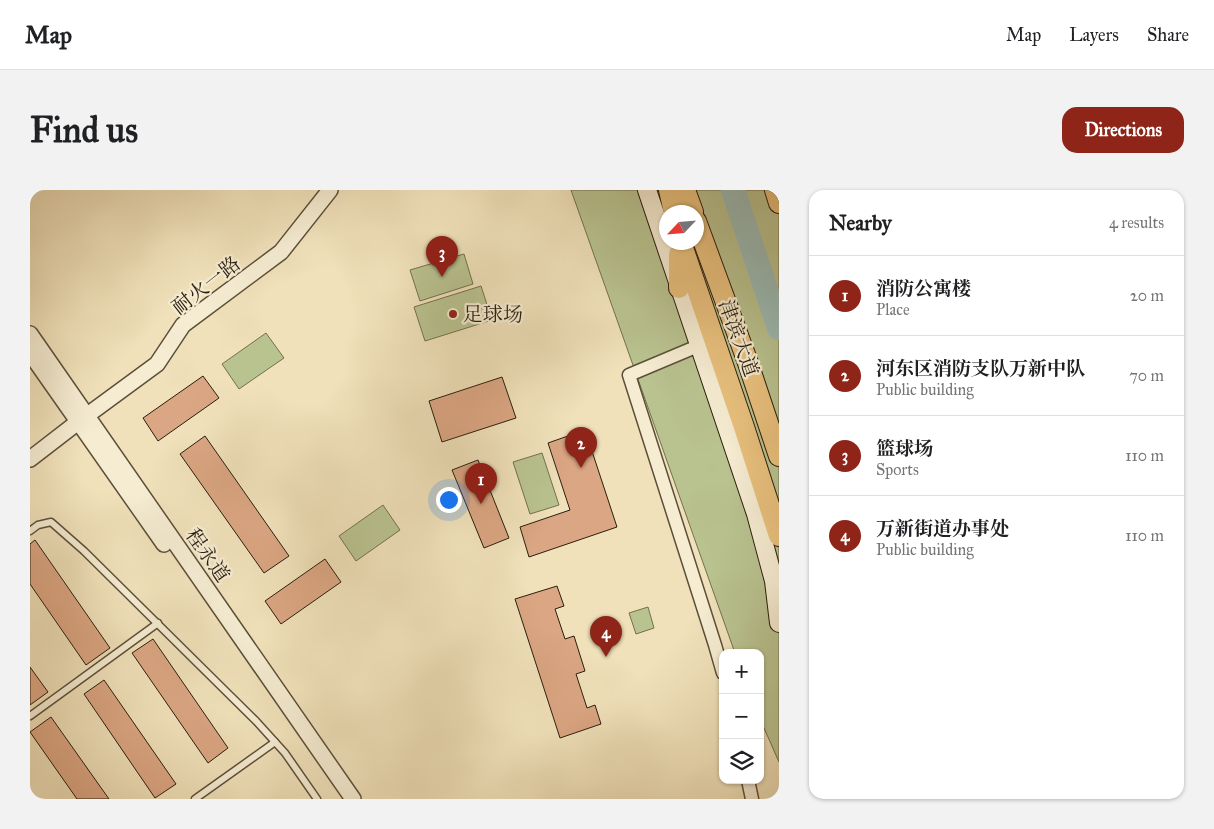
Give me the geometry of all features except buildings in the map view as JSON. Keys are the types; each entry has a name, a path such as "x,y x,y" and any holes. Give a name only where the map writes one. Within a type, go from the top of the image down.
{"highway":[{"path":"669,190 672,205"},
{"path":"685,190 690,205"},
{"path":"775,190 779,204"},
{"name":"津滨大道","path":"704,243 747,360 779,456"},
{"path":"679,288 680,250"},
{"path":"683,250 744,427 779,536"}],"main road":[{"path":"647,190 762,538 774,581 779,623"}],"street":[{"name":"耐火一路","path":"30,459 157,364 183,326 280,252 330,190"},
{"name":"程永道","path":"30,334 82,419 342,799"},
{"path":"698,346 629,376 719,660"},
{"name":"程永道","path":"30,353 82,419 353,799"},
{"path":"749,784 752,799"}],"lane":[{"path":"30,531 38,525 51,522 84,551 256,720 284,753 317,799"},
{"path":"30,716 158,624"},
{"path":"195,799 275,742"}],"green space":[{"path":"571,190 779,190 779,762 764,728 764,649 734,649"},
{"path":"464,254 473,284 420,301 410,270"},
{"name":"足球场","path":"481,286 492,320 425,341 414,307"},
{"path":"266,333 284,358 239,389 222,364"},
{"path":"542,453 559,505 530,514 513,462"},
{"path":"383,505 400,530 356,561 339,536"},
{"path":"648,607 654,628 636,634 629,613"}],"waterway":[{"path":"733,190 779,328"}],"place":[{"name":"篮球场","path":"442,277"},
{"name":"足球场","path":"453,314"},
{"name":"河东区消防支队万新中队","path":"581,468"},
{"name":"消防公寓楼","path":"481,504"},
{"name":"万新街道办事处","path":"606,657"}]}
